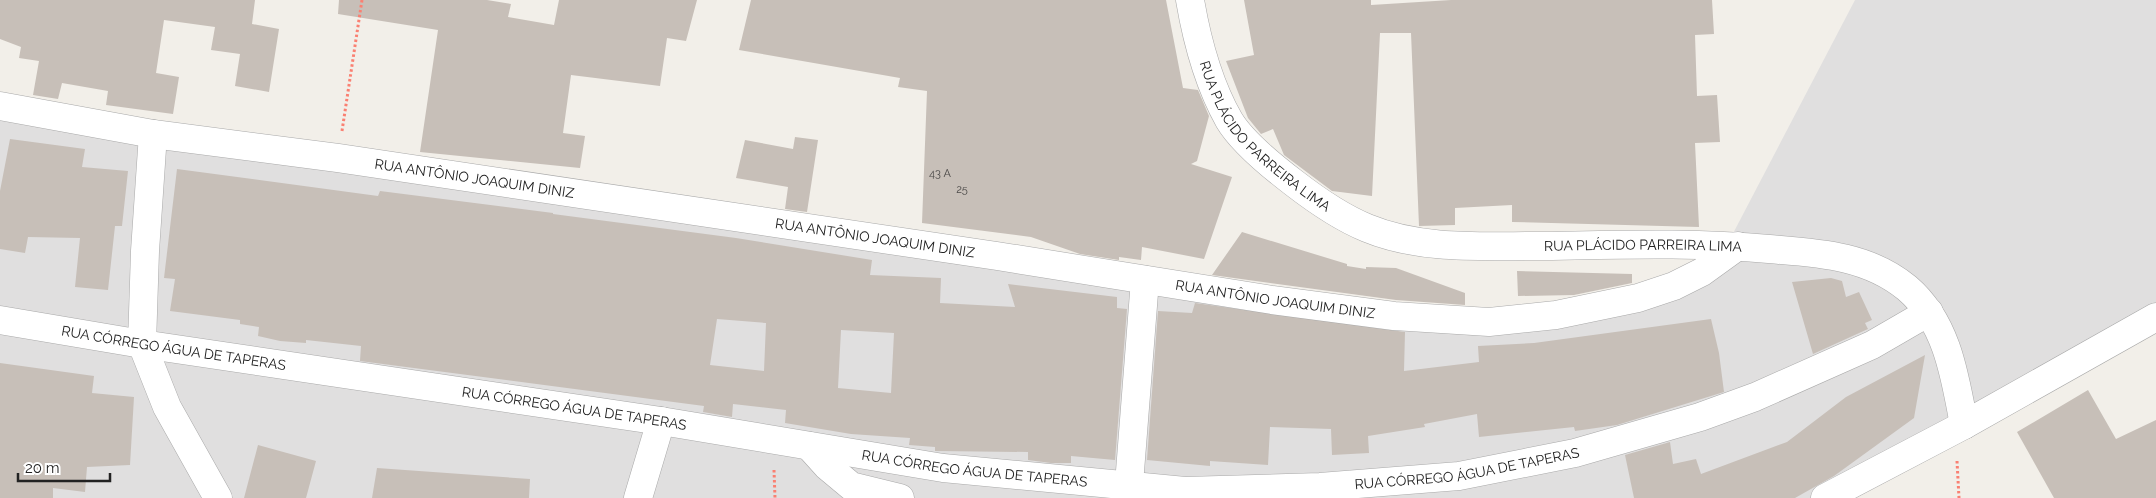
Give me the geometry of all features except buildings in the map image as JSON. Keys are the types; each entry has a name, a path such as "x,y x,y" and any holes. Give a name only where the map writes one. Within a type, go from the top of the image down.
{"street":[{"name":"RUA PLÁCIDO PARREIRA LIMA","path":"1190,0 1207,71 1230,122 1267,162 1321,204 1366,228 1413,241 1466,246 1738,246 1837,255 1878,268 1907,288 1929,312 1945,342 1964,425"},
{"name":"RUA ANTÔNIO JOAQUIM DINIZ","path":"0,106 154,134 338,158 1394,316 1489,322 1556,315 1638,298 1674,286 1702,272 1738,246"},
{"path":"154,134 145,251 142,344 167,407 218,498"},
{"path":"1131,491 1145,280"},
{"name":"RUA CÓRREGO ÁGUA DE TAPERAS","path":"0,320 142,344 661,421 943,468 1131,491 1320,487 1459,476 1575,453 1700,417 1756,397 1872,345 1929,312"},
{"path":"1825,498 1964,425 2156,318"},
{"path":"638,498 661,421"},
{"path":"809,446 851,492 900,498"}],"path":[{"path":"338,158 362,0"}],"shaded area":[{"path":"1855,0 2156,0 2156,309 1826,498 0,498 0,99 1426,319 1505,320 1682,282 1728,243"}]}
